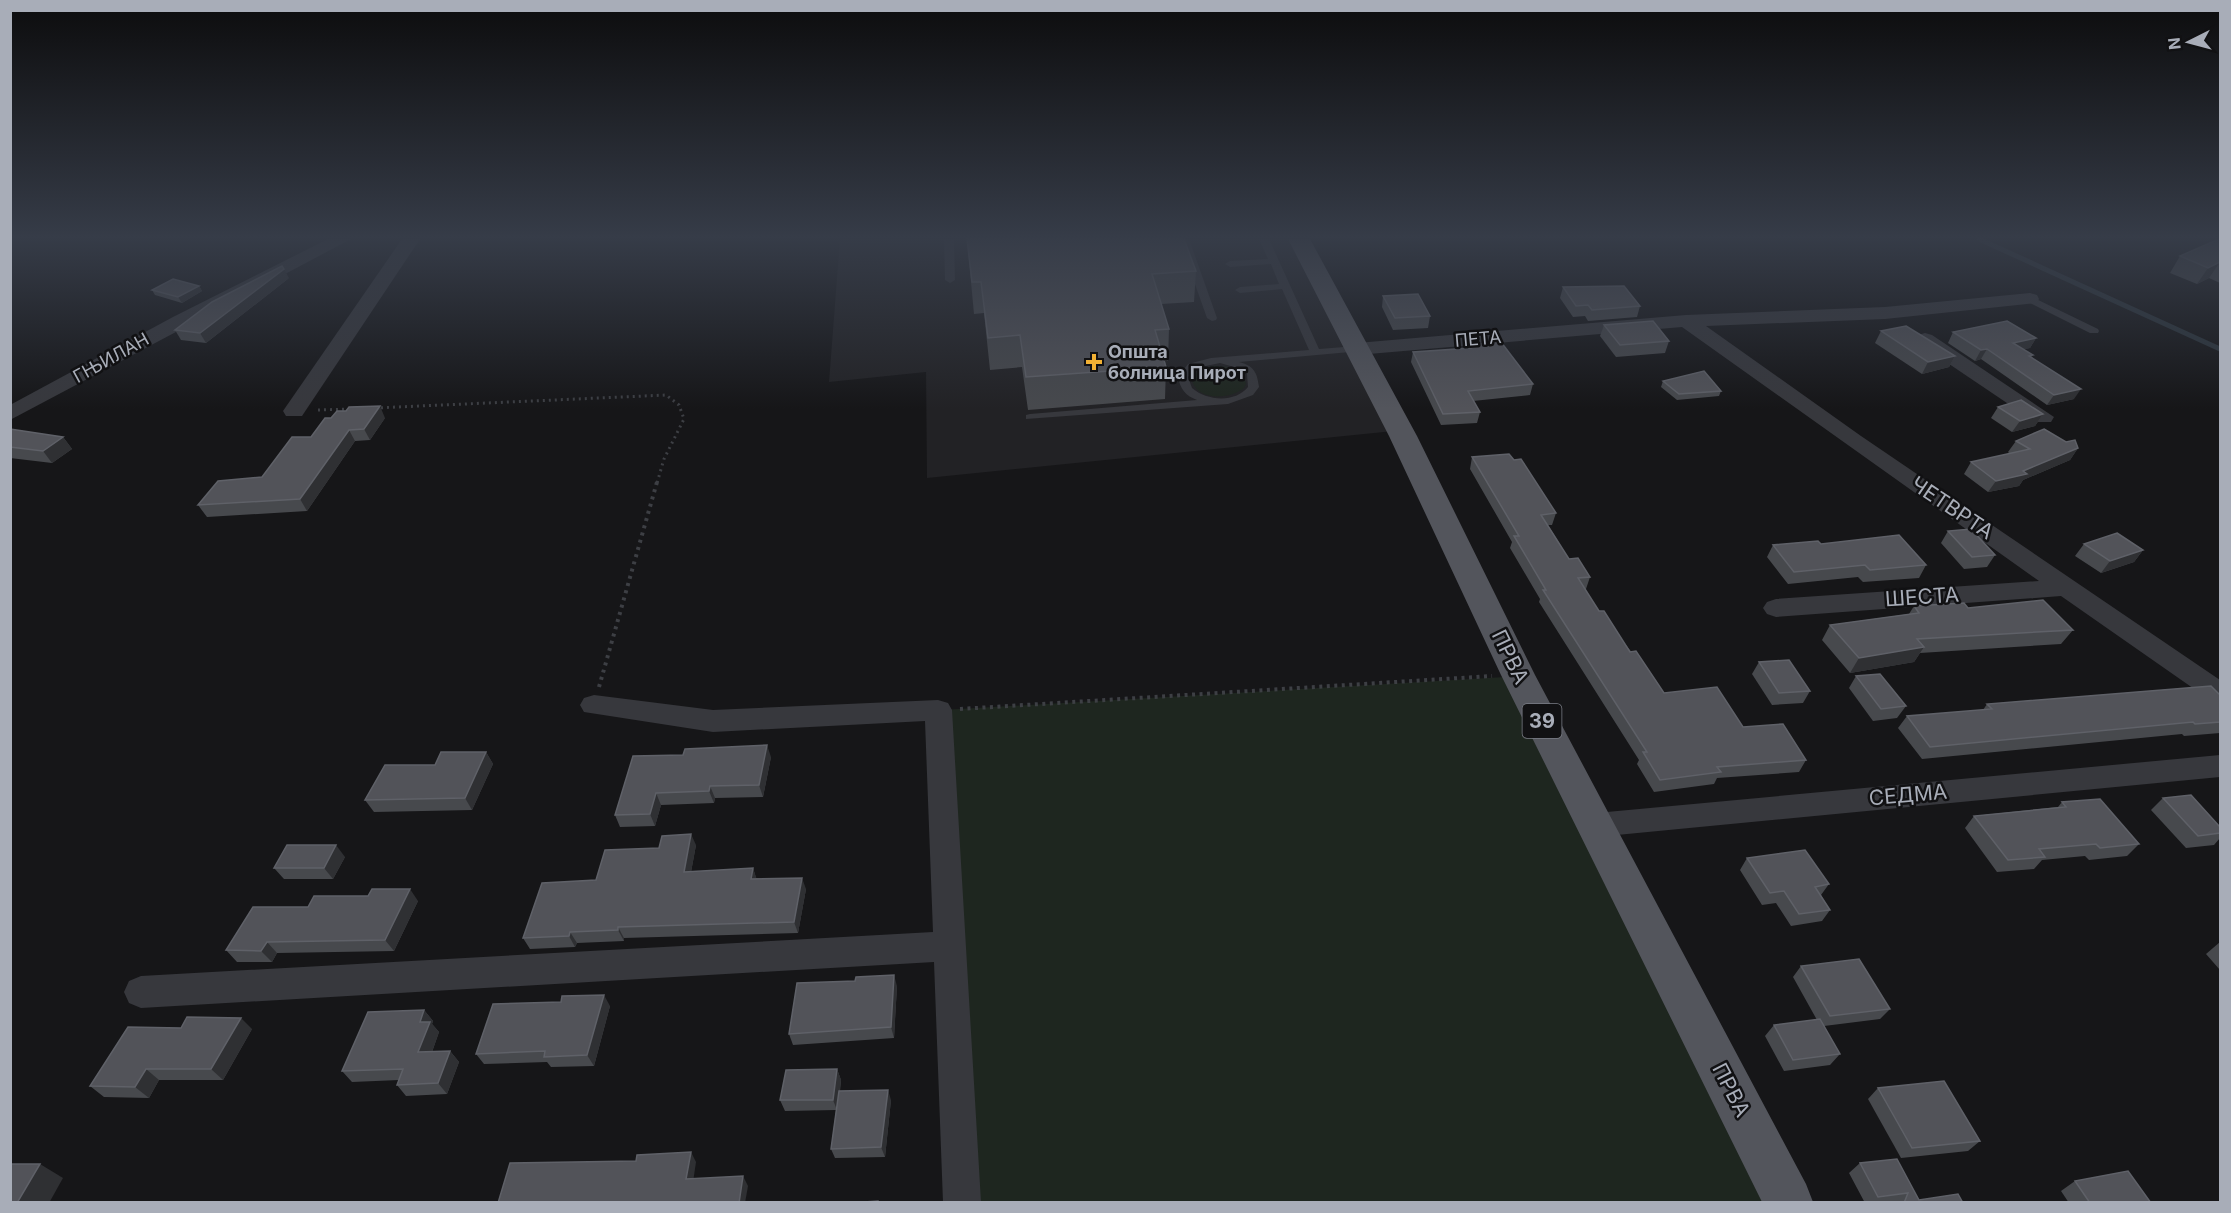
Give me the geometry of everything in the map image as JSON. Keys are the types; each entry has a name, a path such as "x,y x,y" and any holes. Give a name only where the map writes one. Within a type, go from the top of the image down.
{"main road":[{"name":"ПРВА","path":"1319,296 1357,349 1403,436 1518,675 1788,1203"}],"street":[{"name":"ГЊИЛАН","path":"10,414 230,296"},
{"path":"294,411 372,296"},
{"name":"ПЕТА","path":"1357,349 1686,321 1885,313 2030,299"},
{"path":"1885,313 2043,417"},
{"name":"ЧЕТВРТА","path":"1686,321 1853,441 2220,693"},
{"name":"ШЕСТА","path":"1776,608 2068,587"},
{"path":"594,705 713,721 938,710 962,1203"},
{"name":"СЕДМА","path":"1596,825 2220,766"},
{"path":"141,992 950,946"}],"lane":[{"path":"1204,296 1212,318"},
{"path":"1290,296 1315,352"},
{"path":"2030,299 2094,331"},
{"path":"1215,401 1194,395 1187,390 1182,377 1192,366 1357,349"},
{"path":"1030,417 1180,406 1240,398 1254,387 1252,373 1234,363 1223,361"}],"path":[{"path":"366,408 666,395 679,405 684,419 664,459 594,705"},
{"path":"294,411 354,408"},
{"path":"938,710 1518,675"}],"shaded area":[{"name":"Општа болница Пирот","path":"836,296 1325,296 1394,431 927,478 926,372 829,382"},
{"path":"1213,366 1228,367 1238,371 1246,384 1244,388 1222,396 1206,395 1199,391 1192,379 1199,370"},
{"path":"1522,676 1800,1202 958,1202 925,711"}],"building":[{"path":"224,296 249,296 200,333 175,330 212,302"},
{"path":"983,296 1159,296 1169,329 1155,330 1166,367 1026,377 1020,335 988,338"},
{"path":"1383,296 1419,296 1430,316 1395,318"},
{"path":"1569,296 1632,296 1640,306 1592,310 1588,305 1576,306"},
{"path":"1653,321 1669,341 1620,345 1604,325"},
{"path":"2007,321 2036,338 2013,343 2033,355 2029,356 2081,389 2054,395 1987,349 1981,350 1953,332"},
{"path":"1906,326 1955,356 1928,362 1881,331"},
{"path":"1501,342 1533,384 1468,391 1480,412 1443,414 1413,352 1471,348 1468,345"},
{"path":"1704,371 1721,391 1679,394 1663,381"},
{"path":"2021,400 2043,414 2020,421 1998,407"},
{"path":"380,406 364,429 349,430 300,499 198,505 218,481 262,477 292,437 311,437 325,418 331,418 337,411 346,411 349,407"},
{"path":"10,429 63,437 43,451 10,447"},
{"path":"2044,429 2066,442 2075,440 2078,448 2023,471 2027,474 1996,481 1971,462 2030,449 2016,441"},
{"path":"1509,454 1514,460 1521,459 1556,513 1541,515 1569,559 1578,558 1590,577 1578,578 1599,611 1604,611 1630,652 1636,651 1664,693 1717,687 1743,727 1783,724 1806,760 1717,767 1721,772 1660,780 1643,752 1647,752 1543,590 1546,590 1514,536 1519,536 1472,457"},
{"path":"1971,529 1995,555 1972,557 1948,531"},
{"path":"2117,533 2143,550 2110,561 2084,544"},
{"path":"1899,535 1926,565 1870,570 1865,565 1794,572 1773,545 1818,541 1821,544"},
{"path":"2043,600 2073,630 1917,639 1924,647 1859,658 1830,625 1919,613 1914,606 1964,603 1968,608"},
{"path":"1789,660 1810,691 1779,693 1759,662"},
{"path":"1880,674 1906,706 1881,709 1856,676"},
{"path":"2211,686 2220,695 2220,722 2195,724 2193,722 1930,747 1907,716 1992,709 1987,704"},
{"path":"767,745 759,785 710,786 709,791 656,793 650,814 615,815 633,756 683,755 685,749"},
{"path":"441,752 486,752 465,798 365,800 385,765 435,765"},
{"path":"2191,795 2220,827 2220,833 2198,836 2163,798"},
{"path":"2100,799 2139,844 2100,848 2096,844 2039,849 2045,857 2008,860 1974,816 2066,807 2062,802"},
{"path":"691,834 684,872 753,868 751,879 802,878 794,922 618,927 618,930 570,932 569,936 523,938 542,883 596,880 605,850 659,848 662,836"},
{"path":"287,845 336,845 324,868 274,868"},
{"path":"1805,850 1829,884 1815,887 1830,910 1799,914 1784,891 1770,893 1747,858"},
{"path":"372,889 410,889 385,940 267,942 261,951 226,950 253,907 308,907 314,896 368,896"},
{"path":"1859,959 1890,1009 1830,1016 1801,966"},
{"path":"894,975 891,1027 789,1034 797,983 855,981 856,977"},
{"path":"604,995 587,1055 544,1057 545,1051 476,1054 493,1004 561,1002 562,996"},
{"path":"424,1010 420,1022 430,1022 418,1052 450,1051 438,1083 397,1085 403,1069 342,1071 368,1012"},
{"path":"187,1017 241,1018 211,1069 146,1069 135,1087 90,1086 128,1027 181,1028"},
{"path":"1820,1019 1840,1054 1793,1060 1774,1025"},
{"path":"837,1069 833,1100 780,1100 786,1070"},
{"path":"1944,1081 1980,1141 1912,1148 1878,1088"},
{"path":"888,1090 881,1147 831,1149 839,1091"},
{"path":"691,1152 686,1179 743,1176 739,1203 498,1203 510,1163 636,1161 637,1155"},
{"path":"1897,1159 1919,1200 1958,1194 1963,1203 1904,1203 1908,1193 1878,1197 1860,1163"},
{"path":"10,1164 40,1164 17,1203 10,1203"},
{"path":"2128,1171 2151,1203 2090,1203 2075,1181"},
{"path":"878,1201 878,1203 849,1203"}],"waterway":[{"path":"2103,296 2220,349"}],"place":[{"name":"Општа болница Пирот","path":"1094,362"}]}
